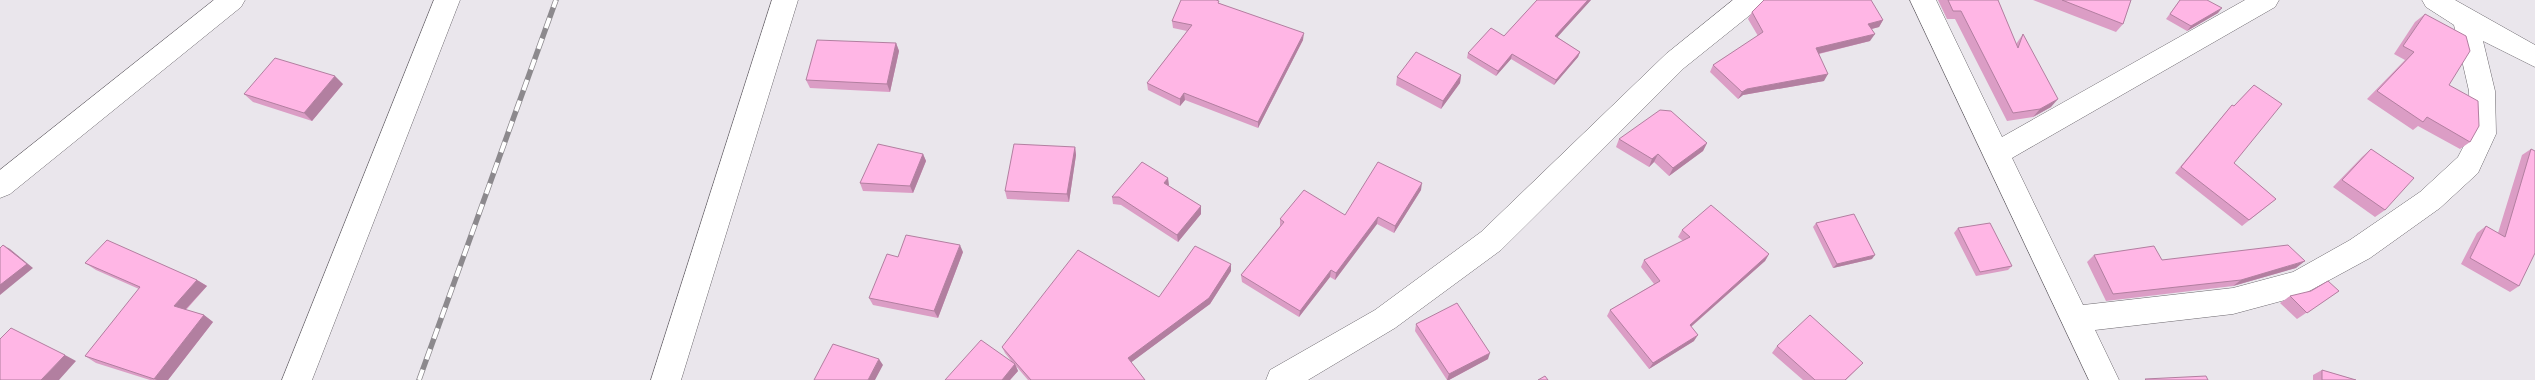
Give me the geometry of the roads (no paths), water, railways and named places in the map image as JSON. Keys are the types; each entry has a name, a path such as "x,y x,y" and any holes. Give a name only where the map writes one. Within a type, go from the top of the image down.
{"street":[{"path":"0,186 232,0"},
{"path":"297,380 447,0"},
{"path":"666,380 785,0"},
{"path":"1281,380 1385,319 1491,241 1675,61 1751,0"},
{"path":"1923,0 2104,380"},
{"path":"1996,154 2266,0"},
{"path":"2435,0 2465,19 2535,57"},
{"path":"2076,319 2233,301 2300,283 2360,249 2430,200 2468,165 2483,134 2482,91 2465,19"}],"railway":[{"path":"419,380 556,0"}]}
